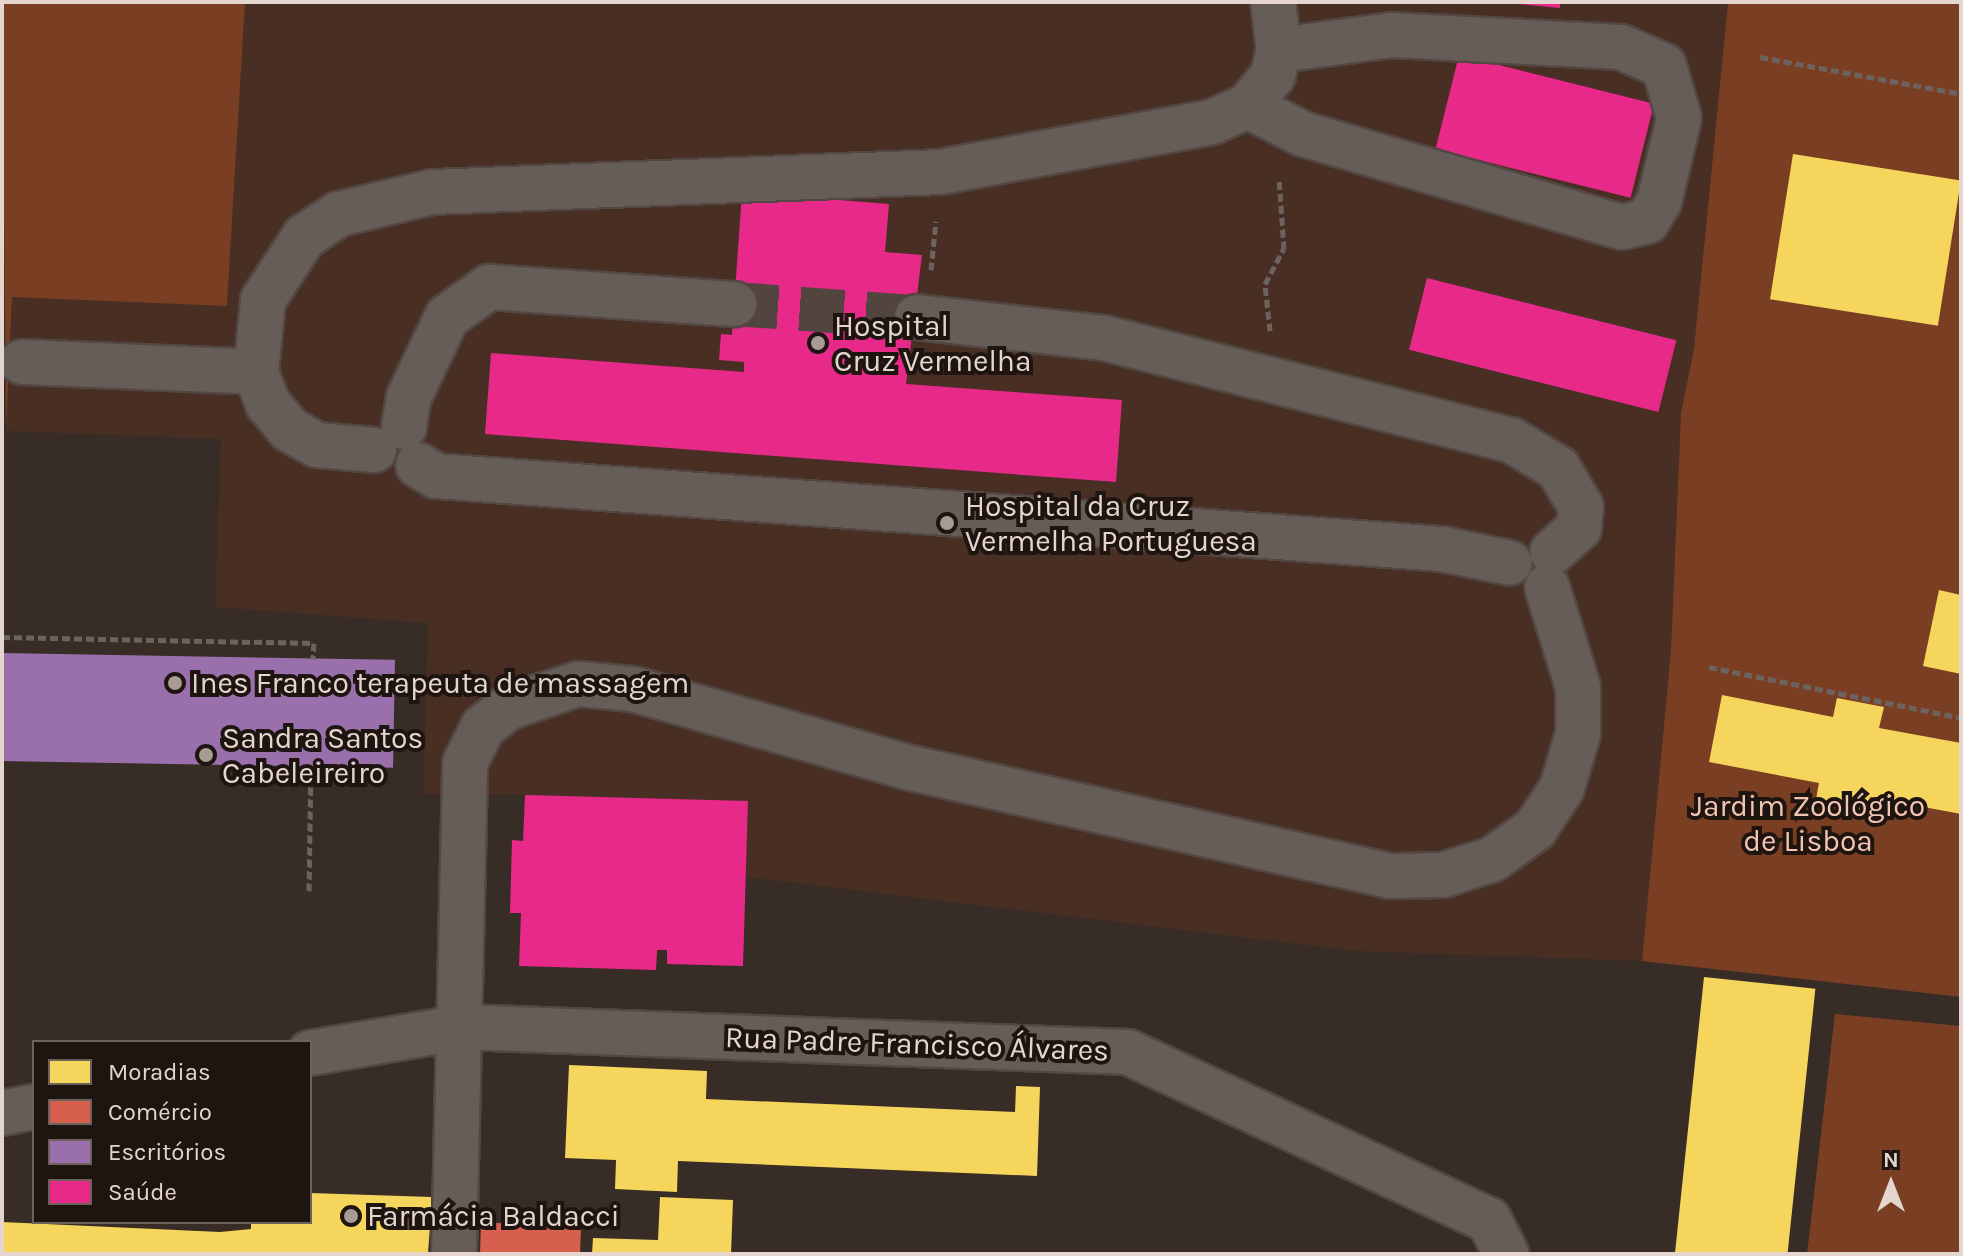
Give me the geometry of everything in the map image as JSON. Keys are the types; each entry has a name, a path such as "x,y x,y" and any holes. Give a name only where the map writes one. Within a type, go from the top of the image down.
{"street":[{"path":"922,318 1104,338 1511,440 1558,468 1581,507 1579,528 1550,570 1518,585 1510,563 1442,549 436,476 399,447 317,445 290,430 268,404 256,372 263,300 304,237 339,214 432,192 940,172 1212,122 1248,106 1273,75 1279,50 1273,2"},
{"path":"1248,106 1303,134 1622,227 1647,221 1659,202 1679,118 1664,66 1621,47 1392,35 1279,50"},
{"path":"399,447 409,397 447,317 489,287 734,304"},
{"path":"22,362 256,372"},
{"path":"454,1254 463,1027 465,763 483,727 543,692 578,684 633,689 911,768 1390,876 1443,875 1493,859 1535,829 1562,788 1578,734 1578,687 1550,570"},
{"name":"Rua Padre Francisco Álvares","path":"312,1053 463,1027 1128,1052 1489,1220 1506,1254"},
{"path":"2,1113 32,1107"}],"path":[{"path":"1760,57 1961,94"},
{"path":"1270,331 1265,284 1284,249 1278,163"},
{"path":"922,318 940,172"},
{"path":"2,637 314,643 313,659"},
{"path":"1709,667 1961,718"},
{"path":"309,891 311,768"}],"shaded area":[{"name":"Hospital da Cruz Vermelha Portuguesa","path":"245,2 1728,2 1694,349 1681,413 1671,650 1642,961 1356,951 746,877 743,966 667,964 667,950 658,950 656,970 519,966 521,913 510,913 512,840 523,840 525,795 423,794 428,623 215,607 221,439 6,431 12,297 227,305"}],"green space":[{"path":"2,2 245,2 227,306 12,297 6,431"},
{"name":"Jardim Zoológico de Lisboa","path":"1728,2 1961,2 1961,997 1642,961 1671,650 1681,413 1694,349"},
{"path":"1835,1014 1961,1026 1961,1254 1807,1254"}],"building: Moradias":[{"path":"1793,154 1961,181 1938,326 1770,299"},
{"path":"1939,590 1961,595 1961,674 1923,666"},
{"path":"1722,695 1833,717 1837,698 1884,707 1879,728 1961,743 1961,814 1870,797 1867,814 1815,805 1819,783 1709,762"},
{"path":"1704,977 1815,989 1788,1254 1675,1254"},
{"path":"569,1065 707,1071 706,1099 1015,1112 1016,1086 1040,1087 1037,1176 678,1161 677,1192 615,1189 616,1160 565,1158"},
{"path":"312,1193 432,1197 428,1254 2,1254 2,1222 220,1232 251,1229 251,1224 312,1224"},
{"path":"660,1197 733,1200 731,1254 592,1254 593,1238 658,1240"}],"building: Comércio":[{"path":"481,1222 581,1228 580,1254 480,1254"}],"building: Escritórios":[{"path":"2,653 395,660 393,768 2,761"}],"building: Saúde":[{"path":"1499,2 1560,2 1560,8"},
{"path":"1459,55 1654,104 1631,198 1436,149"},
{"name":"Hospital Cruz Vermelha","path":"742,192 889,204 885,252 922,255 906,384 1122,400 1116,482 485,434 491,353 744,372 744,362 719,360 721,334 732,335"},
{"path":"1427,278 1676,340 1658,412 1409,350"},
{"path":"525,795 748,801 743,966 667,964 667,950 657,950 656,970 519,966 521,913 510,913 512,840 523,841"}],"tunnel":[{"path":"734,304 917,317"}],"place":[{"name":"Hospital Cruz Vermelha","path":"818,343"},
{"name":"Hospital da Cruz Vermelha Portuguesa","path":"947,523"},
{"name":"Ines Franco terapeuta de massagem","path":"175,683"},
{"name":"Sandra Santos Cabeleireiro","path":"206,755"},
{"name":"Farmácia Baldacci","path":"351,1216"}]}
